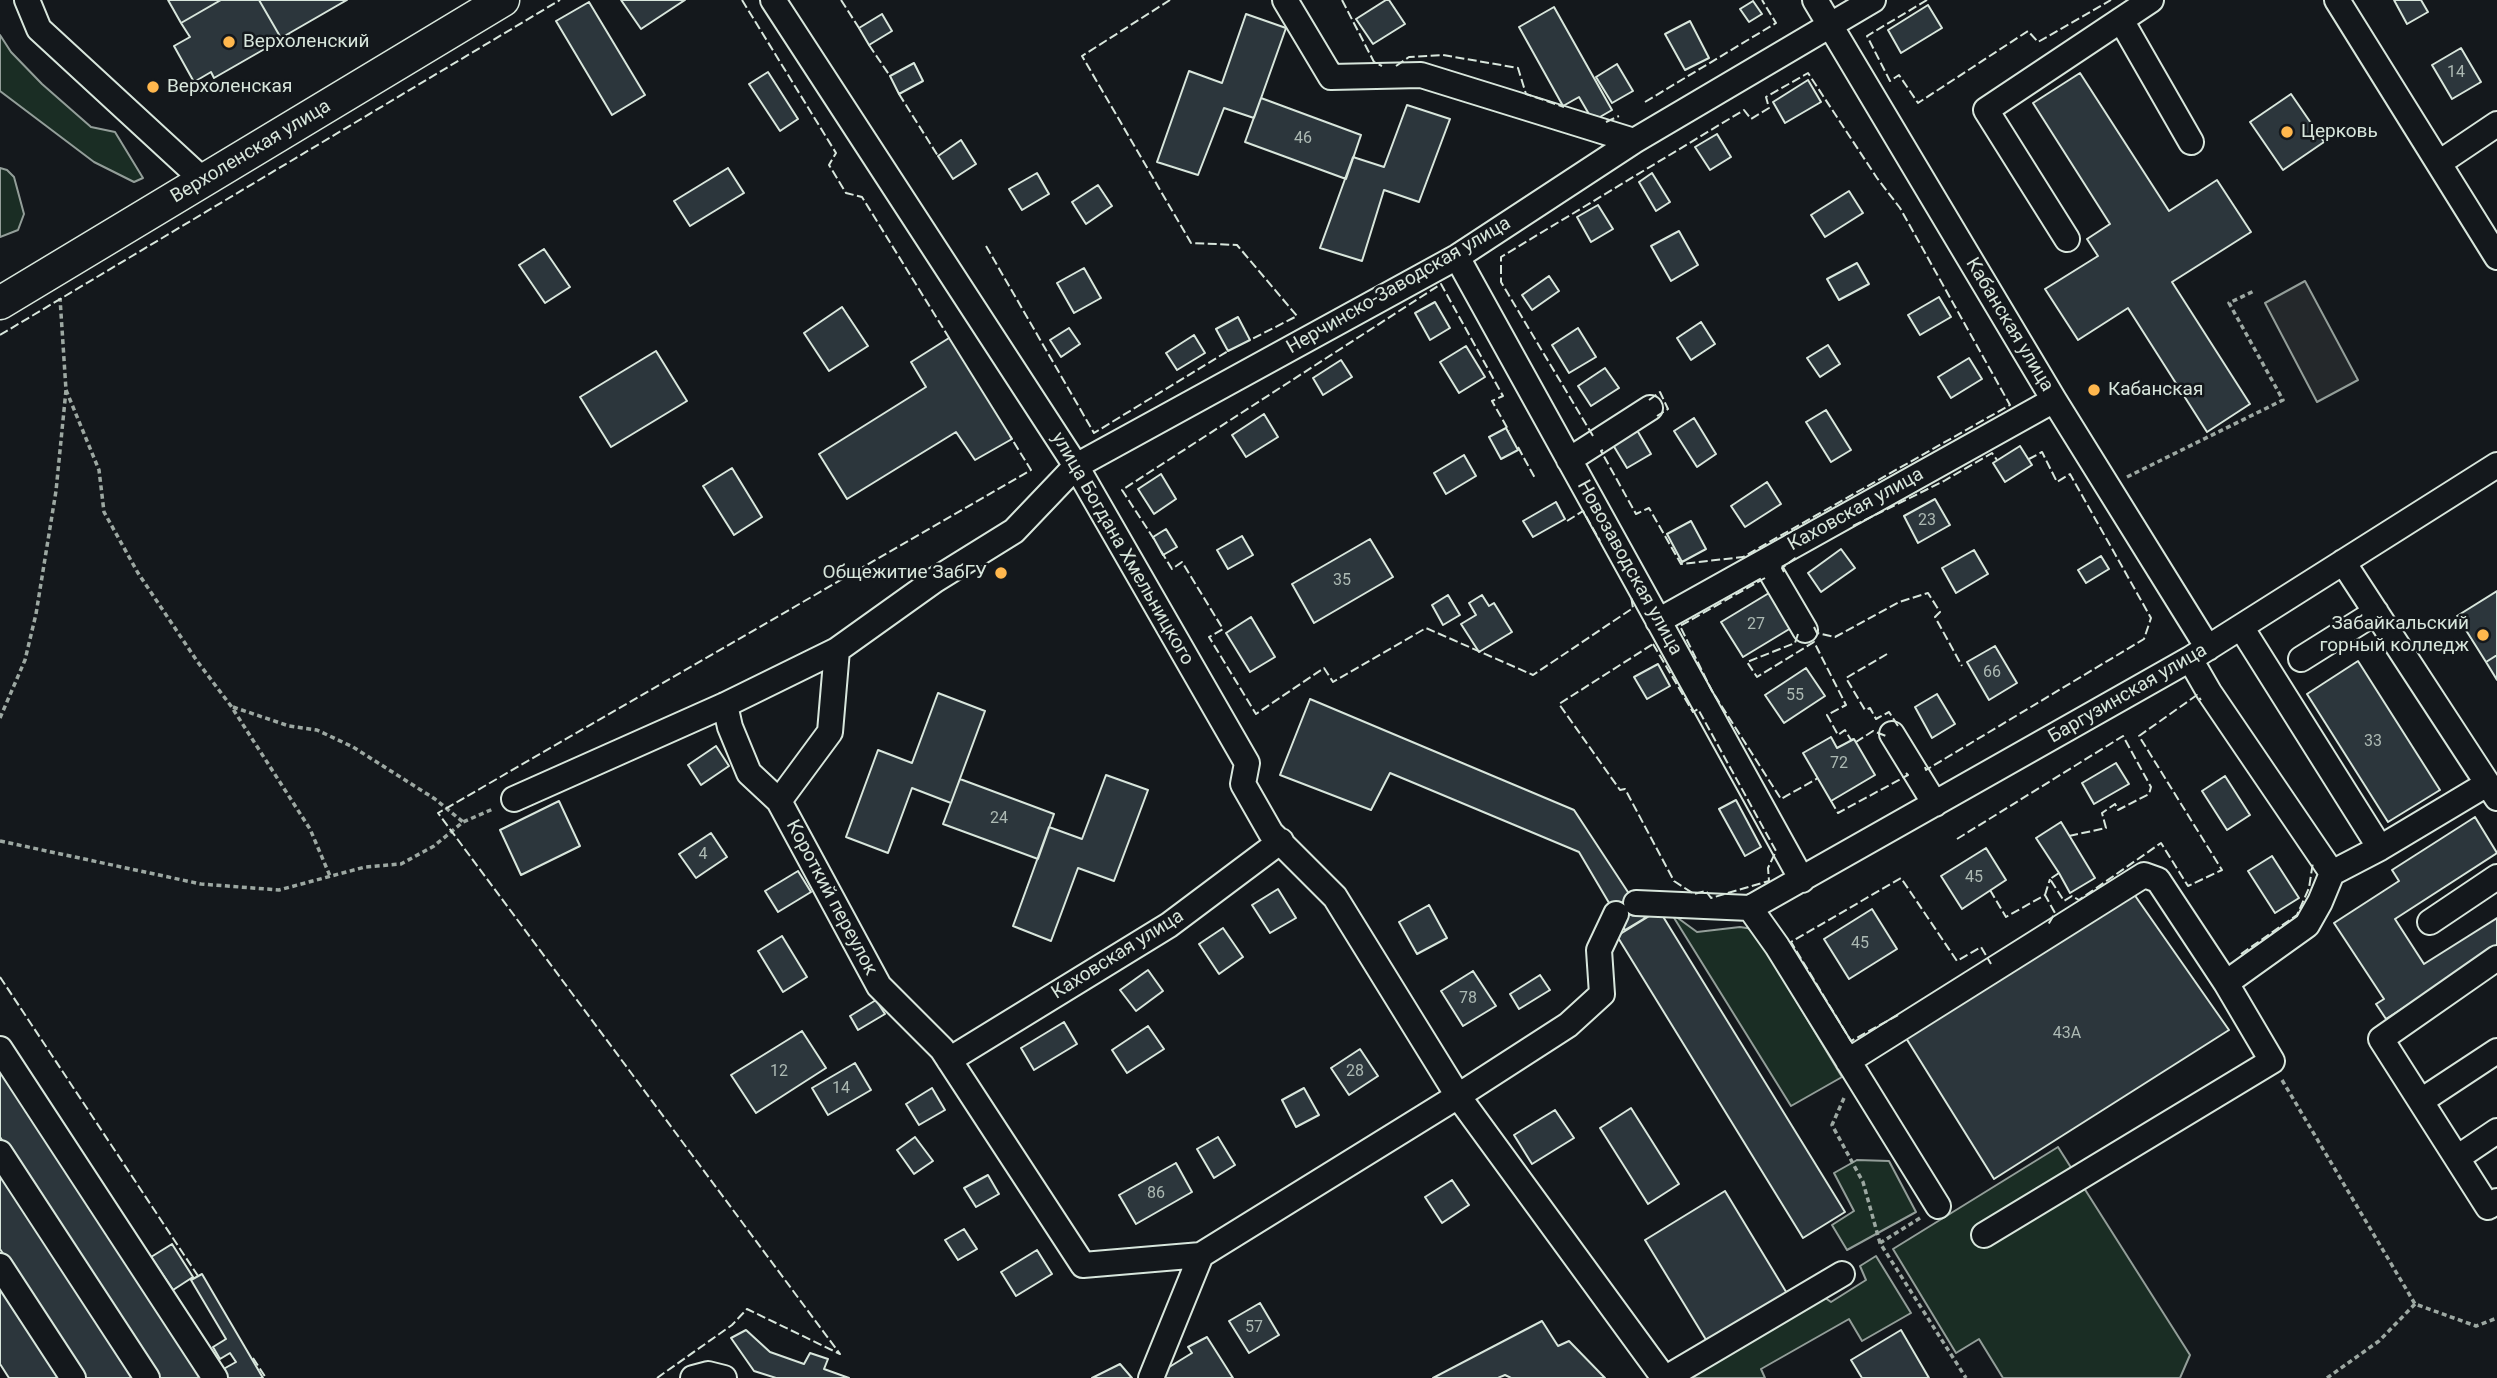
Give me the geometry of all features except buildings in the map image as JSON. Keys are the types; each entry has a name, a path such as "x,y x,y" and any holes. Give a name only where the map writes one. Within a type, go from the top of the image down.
{"main road":[{"name":"Верхоленская улица","path":"0,303 503,0"}],"street":[{"path":"27,0 39,29 204,181"},
{"name":"улица Богдана Хмельницкого","path":"773,0 1076,466 1247,763 1243,784 1271,833 1335,897 1458,1096 1665,1378"},
{"path":"1285,0 1331,77 1421,75 1634,141"},
{"name":"Кабанская улица","path":"1815,0 2107,485 2199,653 2209,692 2332,873"},
{"name":"Нерчинско-Заводская улица","path":"837,650 935,580 1014,531 1076,466 1457,257 1634,141 1872,0"},
{"path":"2067,239 1986,110 2151,0"},
{"path":"2337,0 2497,257"},
{"path":"2121,20 2191,142"},
{"path":"2439,163 2497,124"},
{"name":"Новозаводская улица","path":"1457,257 1801,880"},
{"name":"Каховская улица","path":"1658,621 2054,400"},
{"path":"1569,460 1650,408"},
{"name":"Баргузинская улица","path":"1750,908 2199,653 2497,466"},
{"path":"1765,562 1805,630"},
{"path":"2226,983 2307,925 2332,873 2492,791 2343,562"},
{"path":"2301,659 2376,612"},
{"path":"2241,627 2380,848"},
{"path":"514,799 725,705 837,650"},
{"name":"Короткий переулок","path":"837,650 830,732 779,800 879,986 942,1049 1083,1265 1201,1255"},
{"path":"725,705 730,727 749,773 779,800"},
{"path":"1892,734 1935,804"},
{"name":"Каховская улица","path":"949,1060 1169,925 1281,841"},
{"path":"1852,1067 2144,875 2158,880 2226,983 2272,1061 1984,1235"},
{"path":"2430,922 2497,877"},
{"path":"1151,1377 1201,1255 1568,1025 1602,994 1599,950 1626,909 1750,908 1777,946 1938,1206"},
{"path":"2497,958 2381,1039 2488,1207 2497,1201"},
{"path":"0,1049 215,1378"},
{"path":"2421,1101 2497,1051"},
{"path":"2457,1158 2497,1131"},
{"path":"0,1153 147,1378"},
{"path":"0,1266 73,1378"},
{"path":"1665,1378 1842,1274"},
{"path":"693,1378 708,1374 724,1378"}],"path":[{"path":"0,718 25,660 36,614 56,491 66,390 57,268"},
{"path":"2107,485 2283,400 2229,303 2254,291"},
{"path":"66,390 99,470 104,512 138,573 231,706 310,829 330,876"},
{"path":"231,706 289,726 317,730 353,747 435,799 463,822"},
{"path":"0,841 201,884 279,890 365,867 401,864 434,846 463,822 514,799"},
{"path":"2272,1061 2415,1304 2476,1326 2497,1318"},
{"path":"1852,1067 1832,1125 1863,1182 1880,1243 1966,1378"},
{"path":"1880,1243 1938,1206"},
{"path":"2327,1378 2379,1341 2415,1304"}],"green space":[{"path":"0,35 11,52 42,84 91,127 115,132 143,178 134,182 94,162 0,91"},
{"path":"0,168 7,170 14,177 24,214 18,230 0,237"},
{"path":"1671,913 1697,932 1740,927 1753,929 1842,1077 1791,1106"},
{"path":"2058,1147 2190,1355 2180,1378 2003,1378 1979,1339 1956,1353 1893,1249"},
{"path":"1857,1160 1889,1161 1916,1212 1847,1250 1832,1225 1854,1211 1834,1173"},
{"path":"1876,1256 1911,1313 1862,1341 1849,1319 1761,1369 1765,1378 1688,1378 1824,1297 1831,1302 1866,1280 1860,1266"}],"shaded area":[{"path":"2305,281 2358,380 2317,402 2265,303"}],"fence":[{"path":"0,335 560,0"},
{"path":"742,0 836,153 829,165 846,193 862,197 951,341"},
{"path":"841,0 859,28"},
{"path":"1170,0 1082,56 1191,243 1237,245 1297,316 1250,340"},
{"path":"1342,0 1374,62 1382,66"},
{"path":"1645,102 1776,23 1762,0"},
{"path":"1927,0 1867,36 1890,81 1899,75 1918,103 2028,31 2038,42 2111,0"},
{"path":"869,45 890,76"},
{"path":"1396,66 1409,57 1443,55 1518,68 1526,94 1564,107"},
{"path":"1593,436 1501,282 1501,257 1744,110 1751,119 1769,108 1766,97 1808,73 1877,178 1900,208 2010,405 1743,557 1681,564 1649,508 1636,514 1601,451 1603,450"},
{"path":"899,94 938,156"},
{"path":"1606,122 1619,116"},
{"path":"986,246 1094,433 1228,351"},
{"path":"1154,539 1122,490 1441,284 1503,396 1492,401 1509,431"},
{"path":"1649,400 1660,392 1668,409 1657,416"},
{"path":"657,1378 732,1325 747,1309 840,1354 438,813 1031,470 1010,436"},
{"path":"1518,447 1536,480"},
{"path":"1925,767 1926,770 2144,639 2151,618 2070,474 2057,482 2042,452 2029,459"},
{"path":"1853,526 1944,481 1992,453 1997,460"},
{"path":"1567,521 1583,511 1600,541"},
{"path":"1161,551 1172,569 1182,562 1223,629 1209,637 1256,714 1324,668 1333,682 1426,628 1533,675 1633,608 1631,596"},
{"path":"1784,572 1782,568 1798,556"},
{"path":"1765,578 1680,626 1712,691 1781,799 1818,778"},
{"path":"1814,627 1817,633 1835,637 1899,602 1928,593 1940,612 1935,617 1962,666"},
{"path":"1798,634 1795,643 1747,662 1757,677 1814,642 1846,705 1827,715 1838,735 1845,730 1851,740 1856,742 1873,731 1886,736"},
{"path":"1653,644 1693,712 1698,709 1776,851 1768,868 1769,881 1711,898 1706,891 1694,894 1674,881 1625,789 1620,790 1559,704 1653,644"},
{"path":"1887,654 1846,678 1865,710 1870,708 1876,719 1889,712 1898,726"},
{"path":"2059,873 2050,879 2064,901 2072,896 2079,900 2161,843 2188,886 2222,870 2139,736 2197,695 2201,700"},
{"path":"1957,839 2123,736 2151,787 2149,794 2118,810 2115,804 2102,813 2106,828 2069,836"},
{"path":"1831,801 1838,813 1908,775 1906,773"},
{"path":"2241,954 2297,915 2309,888 2313,862"},
{"path":"1898,1015 1851,1041 1791,942 1901,878 1957,961 1981,947 1991,964"},
{"path":"2045,895 2050,879"},
{"path":"1990,890 2006,917 2045,895 2055,913 2048,925"},
{"path":"0,977 200,1279"},
{"path":"253,1358 266,1378"}],"place":[{"name":"Верхоленский","path":"229,42"},
{"name":"Верхоленская","path":"153,87"},
{"name":"Церковь","path":"2287,132"},
{"name":"Кабанская","path":"2094,390"},
{"name":"Общежитие ЗабГУ","path":"1001,573"},
{"name":"Забайкальский горный колледж","path":"2483,635"}]}
